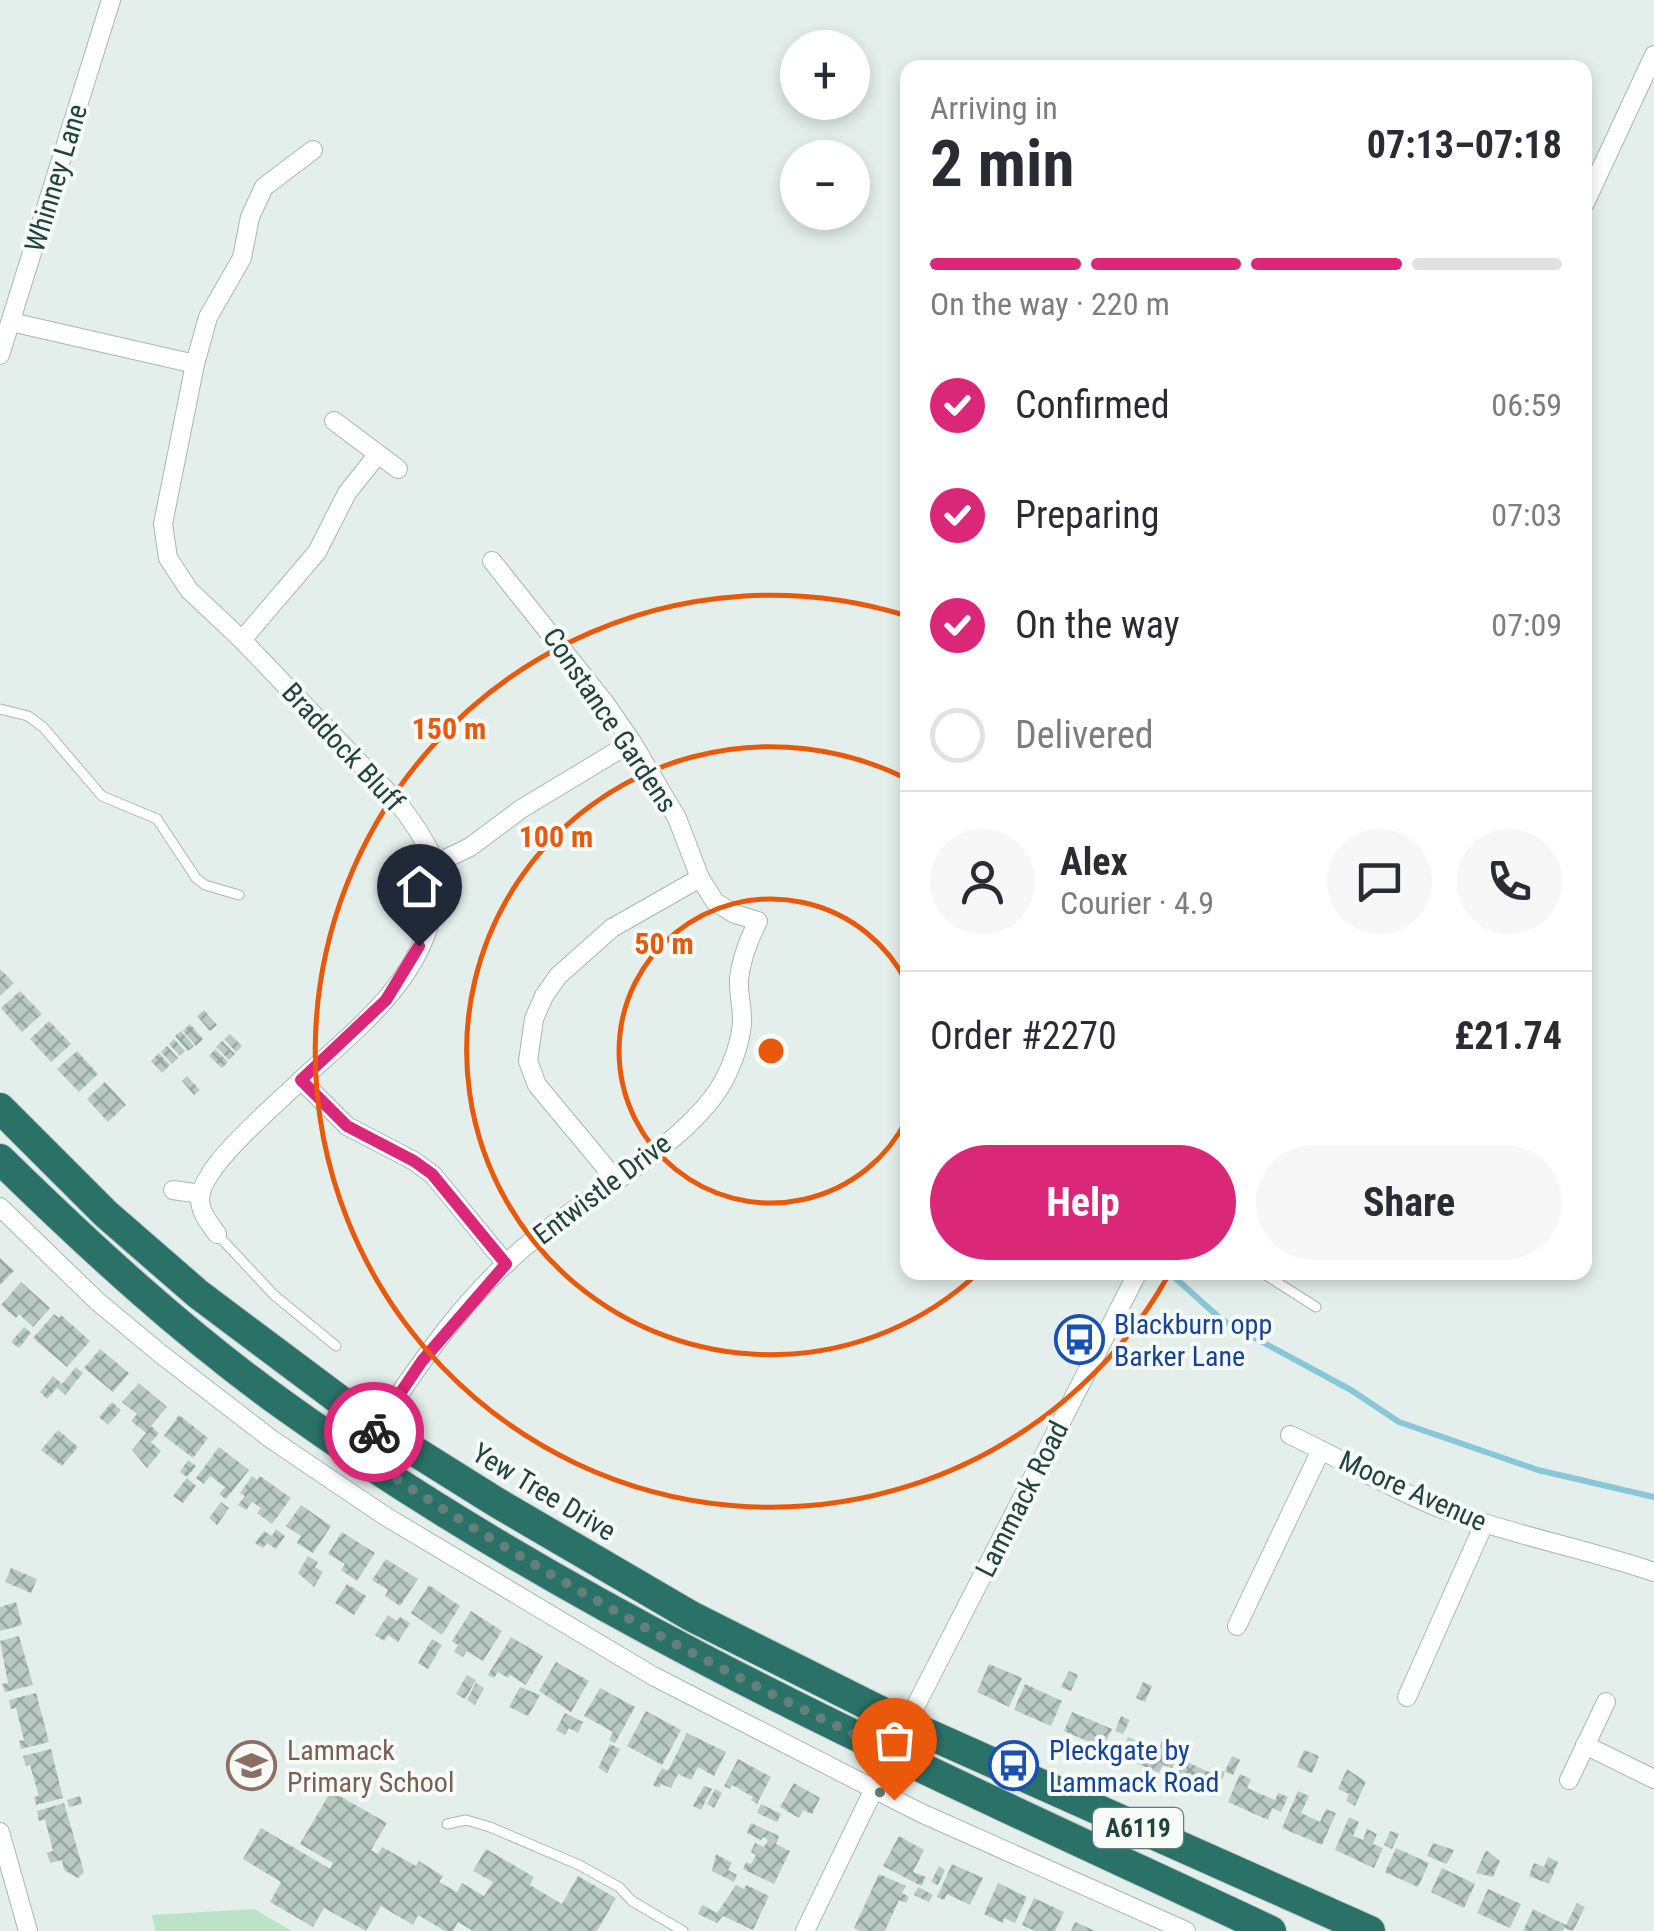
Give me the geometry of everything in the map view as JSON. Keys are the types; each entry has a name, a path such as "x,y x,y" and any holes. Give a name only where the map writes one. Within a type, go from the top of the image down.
{"highway":[{"name":"Yew Tree Drive","path":"0,1108 106,1214 198,1294 377,1427 691,1616 906,1724"},
{"name":"A6119","path":"0,1159 179,1322 285,1406 532,1564 765,1693 1270,1931"},
{"path":"360,1455 377,1427"},
{"name":"A6119","path":"906,1724 1370,1931"}],"street":[{"name":"Whinney Lane","path":"0,354 111,0"},
{"path":"1592,187 1654,56"},
{"path":"10,322 195,364 208,317 242,258 250,217 264,187 314,150"},
{"name":"Braddock Bluff","path":"195,364 163,524 168,558 188,590 242,640 399,804 435,864"},
{"path":"334,421 398,469"},
{"path":"242,640 317,552 347,494 378,454"},
{"name":"Constance Gardens","path":"492,560 632,742 686,836 700,878 715,902 758,922"},
{"path":"217,1234 204,1214 203,1186 224,1155 373,1013 409,966 433,910 435,864 470,847 522,809 632,742"},
{"path":"616,1180 537,1084 528,1061 534,1019 558,976 612,928 700,878"},
{"name":"Entwistle Drive","path":"377,1427 422,1361 506,1264 696,1118 723,1082 738,1044 742,1024 739,980 758,922"},
{"path":"301,1080 347,1126 432,1174 506,1264"},
{"path":"173,1190 202,1194"},
{"path":"0,1206 97,1301 162,1355 271,1439 385,1516 654,1676 875,1790 1186,1931"},
{"name":"Lammack Road","path":"892,1752 1134,1280"},
{"name":"Moore Avenue","path":"1290,1436 1437,1507 1654,1572"},
{"path":"1237,1626 1321,1450"},
{"path":"1407,1696 1484,1524"},
{"path":"1569,1780 1606,1702"},
{"path":"1586,1744 1654,1779"},
{"path":"805,1931 892,1752"},
{"path":"0,1832 28,1931"}],"lane":[{"path":"0,709 28,716 43,728 102,796 157,819 196,878 205,885 239,895"},
{"path":"217,1234 274,1296 336,1346"},
{"path":"1274,1280 1316,1307"},
{"path":"447,1824 466,1820 490,1826 619,1887 632,1901 684,1931"}],"green space":[{"path":"254,1909 292,1931 155,1931 152,1915"}],"building":[{"path":"0,969 14,983 0,996"},
{"path":"20,991 42,1014 22,1032 1,1008"},
{"path":"204,1010 217,1025 210,1031 197,1016"},
{"path":"49,1021 71,1044 51,1062 30,1039"},
{"path":"190,1024 203,1039 196,1046 183,1031"},
{"path":"181,1031 194,1046 188,1051 175,1036"},
{"path":"230,1034 242,1046 236,1052 224,1039"},
{"path":"174,1039 185,1051 180,1056 169,1044"},
{"path":"222,1041 235,1054 229,1060 216,1047"},
{"path":"167,1046 178,1058 172,1064 161,1052"},
{"path":"215,1049 228,1062 222,1068 209,1056"},
{"path":"77,1051 98,1074 79,1092 57,1069"},
{"path":"159,1053 170,1065 162,1073 151,1061"},
{"path":"187,1076 200,1090 194,1095 182,1081"},
{"path":"105,1082 126,1105 108,1122 87,1099"},
{"path":"0,1258 14,1271 0,1285"},
{"path":"21,1282 50,1308 33,1327 1,1305"},
{"path":"54,1314 59,1318 61,1315 90,1341 67,1367 33,1338"},
{"path":"24,1327 31,1333 19,1348 11,1342"},
{"path":"100,1349 129,1373 113,1392 84,1368"},
{"path":"76,1367 83,1373 65,1395 57,1388 47,1399 40,1392 53,1376 62,1384"},
{"path":"139,1383 167,1407 151,1426 159,1433 151,1442 161,1451 147,1468 132,1450 146,1433 131,1421 137,1414 122,1402"},
{"path":"112,1402 121,1410 108,1425 99,1417"},
{"path":"179,1415 208,1438 193,1458 164,1436"},
{"path":"58,1430 78,1447 62,1466 41,1450"},
{"path":"219,1447 249,1470 226,1499 219,1494 225,1487 210,1476 204,1484 196,1478"},
{"path":"188,1460 196,1466 187,1477 180,1472"},
{"path":"252,1476 257,1480 260,1476 291,1498 272,1524 257,1513 261,1508 252,1502 246,1510 238,1505 245,1496 240,1493"},
{"path":"187,1478 196,1486 183,1503 173,1496"},
{"path":"221,1502 229,1508 217,1525 209,1518"},
{"path":"301,1505 331,1526 313,1553 297,1543 301,1536 286,1526"},
{"path":"276,1529 285,1536 276,1549 267,1543 263,1548 255,1543 264,1531 272,1536"},
{"path":"342,1532 375,1553 357,1581 341,1570 345,1564 328,1554"},
{"path":"308,1556 318,1562 315,1567 323,1572 314,1587 298,1573"},
{"path":"386,1559 418,1579 400,1606 385,1596 388,1590 372,1580"},
{"path":"11,1568 37,1579 31,1593 5,1582"},
{"path":"347,1584 366,1596 354,1615 335,1603"},
{"path":"429,1585 460,1606 442,1635 411,1613"},
{"path":"16,1602 22,1625 0,1631 0,1607"},
{"path":"471,1611 502,1631 483,1661 467,1651 463,1657 454,1652 458,1645 452,1641"},
{"path":"388,1615 410,1623 398,1642 388,1635 384,1641 375,1635"},
{"path":"19,1636 33,1685 5,1692 2,1684 8,1683 0,1641"},
{"path":"511,1637 543,1656 526,1685 510,1675 488,1675"},
{"path":"432,1639 442,1645 428,1669 418,1663"},
{"path":"556,1662 589,1681 571,1712 539,1691"},
{"path":"989,1664 1022,1678 1009,1707 977,1692"},
{"path":"1069,1671 1078,1675 1071,1691 1061,1687"},
{"path":"467,1675 476,1680 465,1699 456,1694"},
{"path":"1143,1682 1152,1686 1145,1702 1136,1698"},
{"path":"476,1683 484,1688 475,1705 467,1700"},
{"path":"1025,1684 1062,1701 1051,1726 1014,1710"},
{"path":"520,1687 540,1695 528,1716 509,1707"},
{"path":"600,1688 635,1707 615,1743 609,1740 613,1732 584,1716"},
{"path":"36,1693 49,1742 21,1749 19,1741 24,1740 16,1708 11,1709 9,1700"},
{"path":"646,1711 681,1730 662,1765 627,1746"},
{"path":"1072,1712 1112,1729 1103,1748 1064,1731"},
{"path":"565,1713 583,1722 578,1733 569,1728 565,1735 556,1730"},
{"path":"1121,1716 1130,1720 1123,1734 1115,1731"},
{"path":"687,1733 726,1752 714,1776 698,1767 691,1780 678,1774 671,1788 653,1785 662,1768 668,1771"},
{"path":"1128,1737 1158,1750 1163,1739 1180,1751 1172,1768 1163,1765 1159,1773 1120,1756"},
{"path":"610,1744 620,1749 607,1773 598,1768"},
{"path":"51,1749 63,1798 36,1805 34,1797 39,1796 30,1765 26,1766 23,1756"},
{"path":"1304,1750 1319,1756 1312,1773 1297,1767"},
{"path":"1232,1756 1240,1760 1233,1775 1225,1771"},
{"path":"738,1759 771,1777 757,1804 751,1800 753,1797 732,1785 730,1789 724,1786"},
{"path":"1183,1760 1211,1773 1213,1767 1225,1772 1214,1797 1174,1780"},
{"path":"1347,1769 1366,1782 1355,1806 1346,1801 1349,1794 1338,1789"},
{"path":"1240,1774 1251,1779 1247,1788 1275,1800 1278,1793 1288,1797 1281,1812 1272,1808 1268,1820 1228,1802"},
{"path":"794,1783 820,1798 812,1814 803,1810 799,1818 780,1807"},
{"path":"704,1786 712,1789 701,1810 693,1806"},
{"path":"715,1789 722,1793 714,1808 707,1804"},
{"path":"331,1791 387,1823 371,1850 378,1854 382,1847 416,1866 419,1861 443,1876 439,1882 457,1892 462,1883 484,1896 493,1882 473,1871 486,1849 534,1877 530,1885 562,1904 578,1876 616,1898 597,1931 473,1931 458,1922 453,1931 445,1931 418,1915 413,1925 381,1906 366,1931 324,1908 313,1927 270,1902 281,1882 243,1859 261,1828 330,1869 333,1863 300,1844"},
{"path":"1298,1791 1309,1796 1301,1813 1320,1822 1326,1809 1336,1813 1322,1845 1282,1828"},
{"path":"80,1796 82,1804 69,1807 67,1800"},
{"path":"64,1803 84,1872 78,1878 64,1870 62,1860 50,1863 47,1853 53,1851 45,1819 39,1821 37,1811"},
{"path":"761,1804 781,1814 777,1822 757,1813"},
{"path":"1349,1817 1359,1822 1353,1836 1363,1840 1367,1829 1377,1834 1373,1844 1383,1848 1374,1868 1335,1850"},
{"path":"751,1823 779,1836 776,1844 790,1851 774,1884 743,1869 756,1855 751,1852 755,1843 764,1847 768,1840 747,1833"},
{"path":"1390,1831 1399,1834 1392,1849 1384,1845"},
{"path":"899,1836 924,1850 913,1872 926,1877 921,1886 883,1866"},
{"path":"1433,1843 1454,1850 1447,1864 1427,1856"},
{"path":"1396,1848 1429,1863 1418,1887 1385,1872"},
{"path":"1486,1850 1500,1861 1493,1877 1476,1873"},
{"path":"716,1854 732,1863 728,1870 737,1875 734,1882 712,1871"},
{"path":"1548,1857 1558,1862 1549,1884 1529,1876 1534,1863 1544,1867"},
{"path":"952,1864 983,1878 970,1905 947,1894 944,1900 937,1897"},
{"path":"939,1866 945,1870 938,1885 931,1882"},
{"path":"1442,1868 1475,1884 1464,1908 1431,1892"},
{"path":"879,1874 906,1886 902,1893 909,1897 906,1903 899,1900 885,1931 860,1931 854,1928"},
{"path":"998,1883 1027,1897 1015,1923 1004,1918 1003,1923 984,1914"},
{"path":"736,1885 744,1889 746,1885 769,1896 753,1930 723,1916 717,1923 698,1914 702,1905 717,1913"},
{"path":"918,1887 933,1895 929,1902 914,1895"},
{"path":"1488,1889 1521,1904 1510,1928 1477,1913"},
{"path":"1034,1898 1064,1912 1055,1931 1035,1931 1022,1925"},
{"path":"1577,1903 1585,1907 1573,1931 1523,1931 1533,1909 1566,1925"},
{"path":"1075,1922 1095,1931 1071,1931"}],"waterway":[{"path":"1177,1280 1222,1320 1351,1390 1399,1422 1538,1470 1654,1497"}],"way so far":[{"path":"374,1432 360,1455 532,1564 765,1693 892,1752 875,1790 894,1800"}],"place":[{"name":"Blackburn opp Barker Lane","path":"1079,1340"},
{"name":"Lammack Primary School","path":"252,1766"},
{"name":"Pleckgate by Lammack Road","path":"1014,1766"}],"route":[{"path":"374,1432 422,1361 506,1264 432,1174 347,1126 301,1080 386,1000 419,946"}]}
